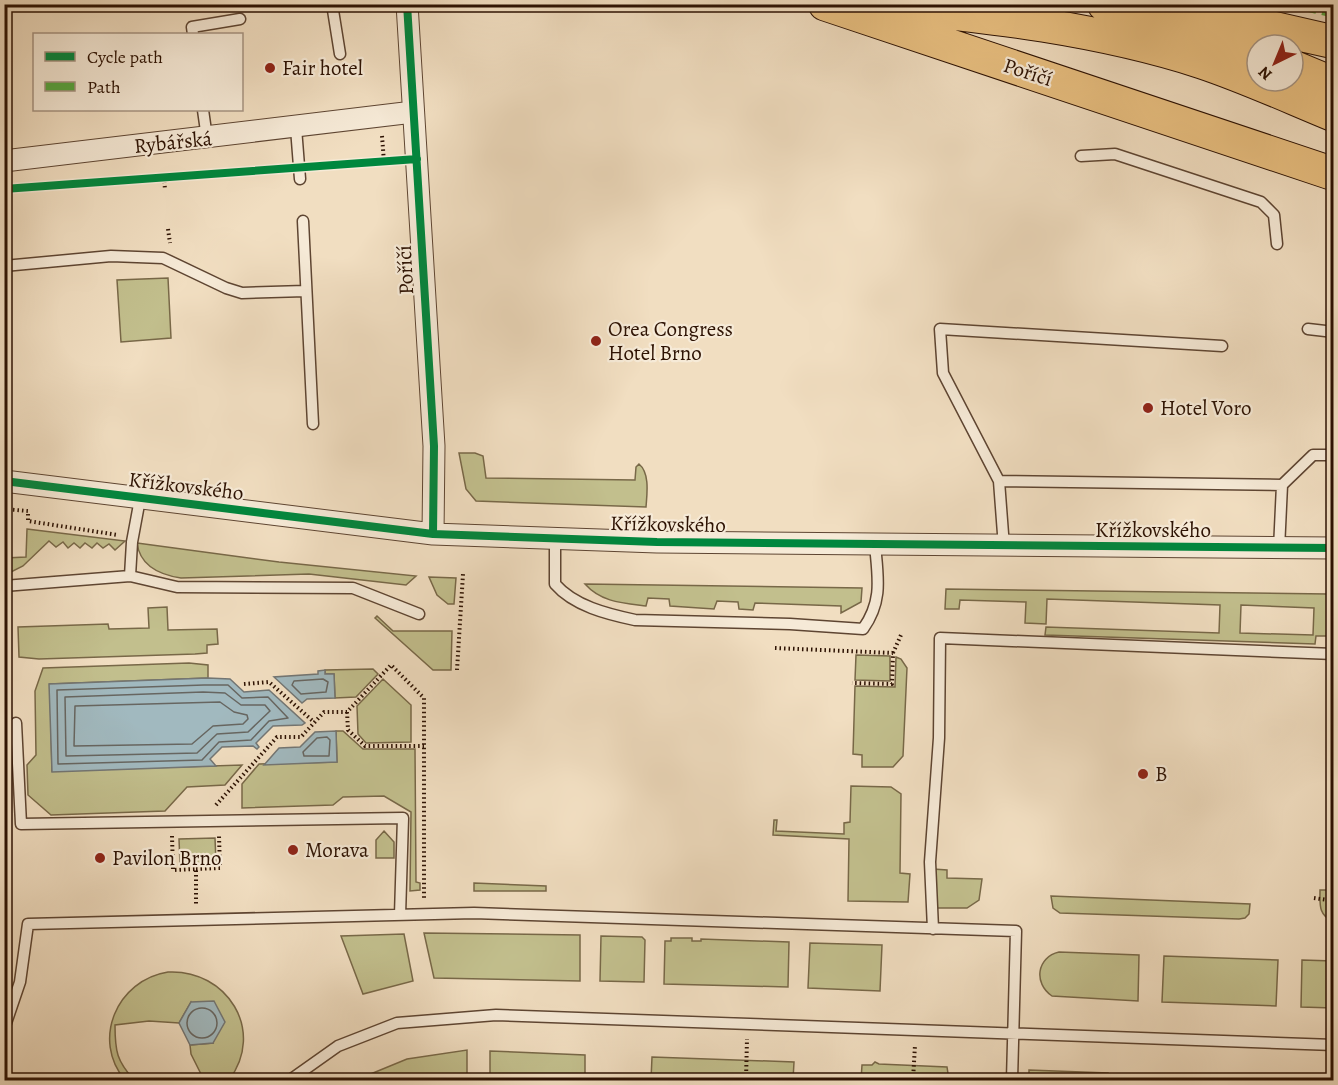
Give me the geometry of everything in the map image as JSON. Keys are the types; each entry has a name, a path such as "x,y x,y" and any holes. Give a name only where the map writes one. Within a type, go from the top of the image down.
{"highway":[{"name":"Poříčí","path":"825,4 1334,174"},
{"path":"871,4 1004,18 1122,40 1203,62 1334,115"},
{"path":"1104,4 1221,38 1245,47"},
{"path":"1166,4 1334,42"},
{"path":"1305,72 1334,84"}],"street":[{"name":"Poříčí","path":"406,4 434,446 434,534"},
{"name":"Rybářská","path":"4,161 296,128 413,112"},
{"name":"Křížkovského","path":"4,481 434,534 555,540 874,545 1334,548"}],"lane":[{"path":"332,4 340,54"},
{"path":"194,33 192,27 240,20"},
{"path":"203,111 207,138"},
{"path":"296,128 300,179"},
{"path":"1081,156 1115,154 1261,202 1274,215 1277,244"},
{"path":"303,221 313,424"},
{"path":"4,266 111,256 163,258 226,288 242,292 305,291"},
{"path":"1308,328 1334,332"},
{"path":"1004,547 999,481 943,373 940,329 1222,346"},
{"path":"1279,549 1282,485 1312,455 1334,455"},
{"path":"999,481 1282,485"},
{"path":"130,576 133,538 140,499"},
{"path":"555,540 555,584 565,595 619,617 635,620 863,629 874,614 877,595 874,545"},
{"path":"4,586 130,576 177,587 353,588 419,614"},
{"path":"933,928 930,862 939,738 940,638 1310,655 1334,654"},
{"path":"15,723 21,824 403,818 399,915"},
{"path":"4,1029 20,982 28,924 474,913 1016,931 1012,1080"},
{"path":"290,1080 338,1046 397,1023 496,1015 1334,1045"}],"path":[{"path":"373,162 417,159"},
{"path":"164,177 165,190"},
{"path":"152,178 175,177"},
{"path":"4,509 28,511 28,521 133,538"},
{"path":"457,670 463,574"},
{"path":"852,682 892,684 893,653 901,635"},
{"path":"775,648 893,653"},
{"path":"424,746 365,746 348,730 347,712 391,665 424,698 424,746 424,914"},
{"path":"244,684 269,682 314,722"},
{"path":"202,821 277,737 301,737 324,712 347,712"},
{"path":"172,822 173,870 220,868 219,820"},
{"path":"196,869 196,891"},
{"path":"1314,898 1334,901"},
{"path":"746,1080 748,1024"},
{"path":"913,1080 915,1030"}],"shaded area":[{"path":"168,278 171,338 121,342 117,280"},
{"path":"459,453 475,453 483,456 486,478 635,480 636,467 639,464 646,478 646,507 476,501 466,489"},
{"path":"27,529 125,541 115,550 109,544 103,548 97,543 92,548 85,543 80,548 74,543 68,548 63,542 56,547 49,541 23,566 5,575 5,558 26,557"},
{"path":"137,543 279,562 416,576 406,585 309,574 181,578 153,568 142,558"},
{"path":"429,577 456,578 454,604 448,604 437,595"},
{"path":"585,584 862,588 861,602 841,613 841,606 755,603 753,610 739,609 738,602 717,601 714,609 670,606 669,599 648,598 646,606 605,598"},
{"path":"946,589 1328,594 1328,636 1316,636 1315,644 1045,635 1046,627 1219,633 1220,605 1047,599 1046,624 1025,623 1026,602 960,600 959,609 945,609","holes":["1241,605 1314,608 1313,635 1240,633"]},
{"path":"167,607 168,630 217,629 218,644 207,645 207,653 195,654 39,659 19,657 18,627 108,624 109,629 149,628 148,608"},
{"path":"377,616 393,631 452,631 451,670 433,670 375,618"},
{"path":"856,655 890,656 890,681 855,680"},
{"path":"896,657 901,659 907,668 903,756 893,767 862,767 862,755 853,754 855,686 895,687"},
{"path":"189,663 208,665 208,678 50,684 52,771 242,765 225,785 187,787 165,811 51,815 28,795 27,765 36,755 35,691 43,668"},
{"path":"373,669 378,674 356,697 335,698 334,674 325,674 325,670"},
{"path":"383,679 411,705 411,742 366,743 358,734 357,706"},
{"path":"336,731 343,731 363,749 415,749 416,882 420,883 420,890 410,891 411,812 384,796 343,797 333,805 242,808 242,784 259,764 337,762"},
{"path":"851,786 891,787 901,794 900,873 910,874 908,902 848,901 849,839 773,835 774,820 777,820 776,831 844,834 844,823 850,822"},
{"path":"384,831 394,842 394,858 376,858 376,840"},
{"path":"215,838 216,863 180,864 179,839"},
{"path":"933,869 947,870 947,878 982,879 979,900 967,908 934,908"},
{"path":"474,883 546,886 546,891 474,891"},
{"path":"1320,890 1333,890 1333,922 1322,912"},
{"path":"1051,896 1250,904 1249,914 1239,919 1060,913 1053,908"},
{"path":"424,933 580,935 580,981 434,978"},
{"path":"404,934 413,981 363,994 341,936"},
{"path":"601,936 642,937 645,940 644,982 600,981"},
{"path":"671,938 692,938 692,941 701,941 701,939 789,942 788,987 664,984 665,941 671,941"},
{"path":"810,943 882,945 880,991 808,988"},
{"path":"1059,952 1139,955 1138,1001 1052,996 1042,984 1040,971 1046,959"},
{"path":"1164,956 1278,960 1276,1006 1162,1002"},
{"path":"1302,960 1333,961 1333,1008 1301,1007"},
{"path":"168,972 189,974 208,981 223,992 234,1006 242,1024 243,1042 239,1061 229,1080 204,1080 191,1054 190,1045 213,1043 191,1002 179,1023 149,1021 115,1025 118,1056 134,1080 125,1080 115,1064 110,1047 110,1030 123,999 150,977"},
{"path":"467,1050 467,1080 356,1080 407,1059"},
{"path":"490,1051 585,1055 585,1080 490,1080"},
{"path":"652,1057 794,1062 793,1080 651,1080"},
{"path":"875,1062 947,1067 949,1080 861,1080 862,1065 872,1065"},
{"path":"1029,1070 1108,1073 1108,1080 1032,1080 1029,1079"}],"water":[{"path":"325,670 325,674 334,674 335,698 307,699 302,703 274,677 318,674 318,671"},
{"path":"230,679 244,692 269,690 305,723 273,726 256,743 259,747 257,749 253,746 222,747 210,759 216,766 52,772 49,684"},
{"path":"336,731 337,762 264,765 279,748 300,747 315,732"},
{"path":"214,1001 225,1022 213,1043 190,1045 179,1023 191,1002"}],"marked path":[{"path":"1287,4 1334,15"}],"cycle path":[{"path":"407,4 434,446 433,534"},
{"path":"4,189 417,159"},
{"path":"4,481 433,534 657,542 1334,548"}],"place":[{"name":"Fair hotel","path":"270,68"},
{"name":"Orea Congress Hotel Brno","path":"596,341"},
{"name":"Hotel Voro","path":"1148,408"},
{"name":"B","path":"1143,774"},
{"name":"Morava","path":"293,850"},
{"name":"Pavilon Brno","path":"100,858"}]}
